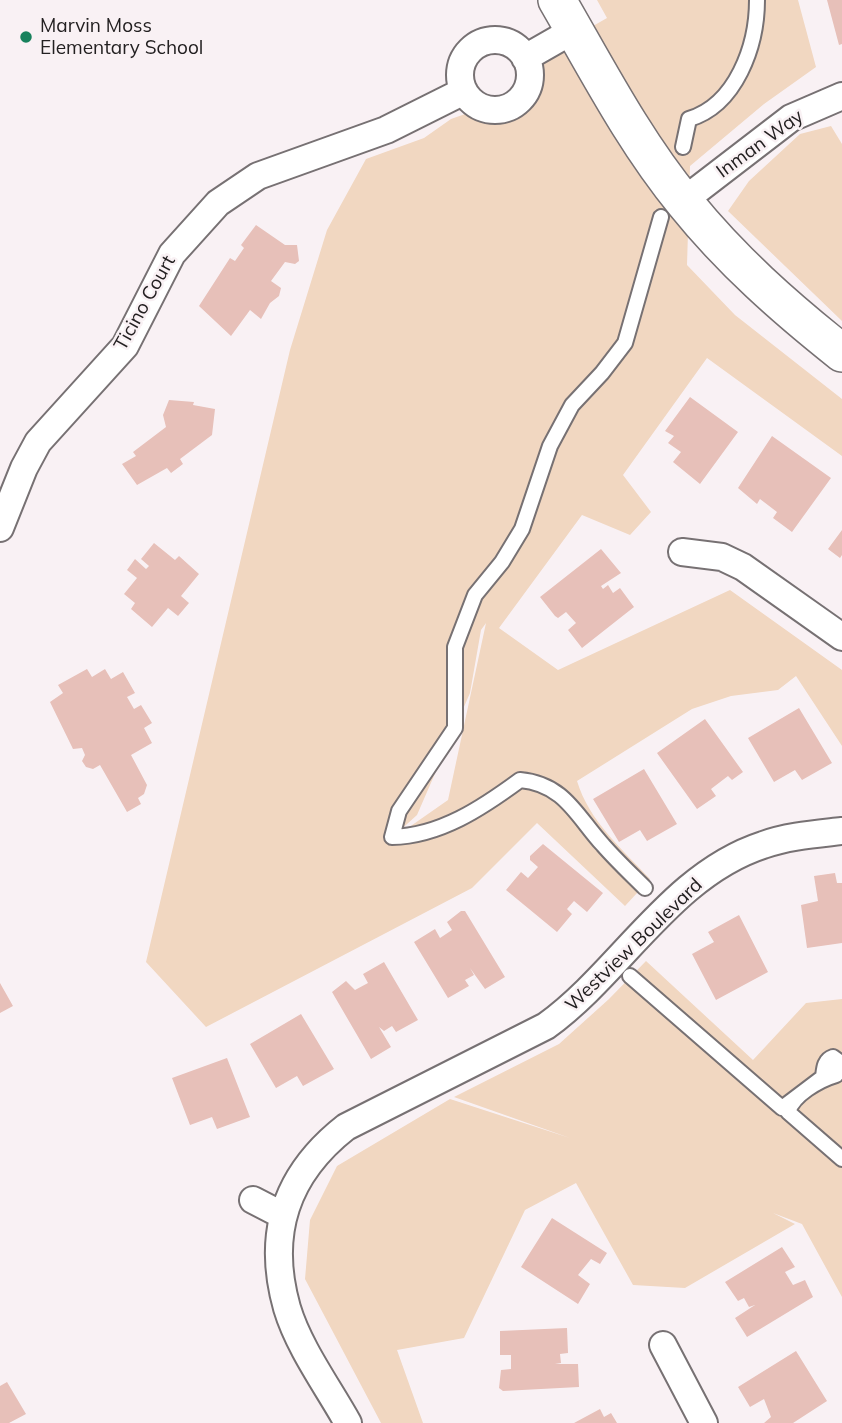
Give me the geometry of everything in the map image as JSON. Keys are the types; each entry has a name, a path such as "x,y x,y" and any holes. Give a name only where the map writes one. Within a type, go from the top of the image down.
{"street":[{"path":"525,58 565,15 639,141 672,209 842,353"},
{"path":"502,41 515,47 525,58 529,84 523,96 513,106 499,110 485,109 472,102 464,91 460,77 462,63 469,51 481,43 502,41"},
{"name":"Ticino Court","path":"0,528 24,468 38,442 125,346 172,254 218,203 245,183 271,170 386,130 464,91"},
{"name":"Inman Way","path":"672,209 792,118 842,96"},
{"path":"682,552 722,557 743,567 842,638"},
{"name":"Westview Boulevard","path":"282,1215 300,1176 318,1148 346,1126 546,1026 572,1007 689,888 718,867 764,844 842,831"},
{"path":"253,1200 282,1215 279,1261 288,1310 348,1423"},
{"path":"663,1345 704,1423"}],"lane":[{"path":"684,147 689,119 707,114 722,99 739,74 755,34 757,0"},
{"path":"645,888 601,844 575,807 534,781 520,780 484,806 451,823 414,836 392,837 399,811 455,728 455,647 475,595 502,562 522,529 550,446 572,405 603,373 625,343 672,209"},
{"path":"630,976 782,1108 823,1077 824,1064 829,1058 833,1057 841,1063 836,1075 825,1079 790,1103 788,1112 842,1159"}],"shaded area":[{"path":"597,0 798,0 816,67 764,104 690,166 687,265 735,315 842,399 842,456 707,358 623,475 651,512 630,535 582,515 499,628 558,670 730,590 842,670 842,746 796,676 778,690 731,696 692,709 577,781 598,822 650,879 625,906 537,823 472,888 206,1027 146,962 290,350 327,230 366,159 424,138 451,119 468,113 509,115 525,104 531,94 530,62 607,18","holes":["486,623 448,800 385,844 417,815 470,693 481,630"]},
{"path":"831,126 842,144 842,321 728,211 749,181 800,134"},
{"path":"646,961 753,1060 806,1003 842,999 842,1297 802,1224 773,1213 795,1224 685,1288 633,1285 576,1183 525,1210 464,1338 397,1350 423,1423 381,1423 305,1279 310,1220 337,1166 450,1099 570,1138 454,1097 559,1044"}],"building":[{"path":"827,0 842,0 842,44 839,45"},
{"path":"256,225 285,245 297,245 299,261 295,264 285,262 271,281 281,288 279,296 270,303 261,319 250,310 231,336 199,306 230,258 235,261 244,248 241,245"},
{"path":"690,397 738,432 700,484 673,462 681,452 668,443 674,436 665,431"},
{"path":"169,400 194,402 193,405 215,409 212,435 180,459 183,464 171,473 167,468 137,485 122,464 136,456 133,452 166,427 163,415"},
{"path":"772,436 831,478 792,532 773,518 777,512 760,499 757,504 738,488"},
{"path":"842,530 842,555 840,558 828,549"},
{"path":"154,543 175,560 179,556 199,574 181,596 189,603 178,616 168,608 152,627 131,609 135,603 124,594 137,578 127,570 135,559 146,569 149,566 141,559"},
{"path":"601,549 621,573 601,586 603,589 608,585 613,593 620,588 634,607 582,648 568,630 576,623 566,612 558,618 555,616 540,597"},
{"path":"87,669 92,677 105,669 111,679 123,672 135,693 127,697 134,709 141,705 152,723 144,728 152,743 131,755 147,785 144,794 138,798 141,804 127,812 100,765 93,769 86,767 82,761 85,755 82,748 73,749 50,702 63,693 58,685"},
{"path":"799,708 832,763 802,780 795,770 774,782 748,738"},
{"path":"705,719 743,772 732,780 728,776 711,789 716,796 697,809 657,753"},
{"path":"644,769 677,824 647,841 640,830 619,842 593,799"},
{"path":"543,844 603,893 587,912 574,901 567,909 572,914 557,932 506,890 521,872 528,878 538,867 530,860 530,856"},
{"path":"835,873 837,883 842,883 842,943 807,948 801,905 818,901 814,876"},
{"path":"465,911 505,977 485,989 470,968 474,975 465,980 469,986 448,998 414,942 435,929 440,938 452,930 447,922"},
{"path":"739,915 768,972 716,1000 692,954 714,942 708,932"},
{"path":"384,962 418,1020 396,1032 392,1026 384,1031 379,1027 391,1047 371,1059 332,992 346,981 355,990 368,983 363,974"},
{"path":"0,983 13,1006 0,1013"},
{"path":"301,1014 334,1069 303,1086 297,1076 276,1088 250,1044"},
{"path":"227,1058 250,1117 217,1129 212,1117 190,1125 172,1078"},
{"path":"552,1218 607,1253 600,1264 591,1259 578,1275 590,1284 578,1304 521,1267"},
{"path":"782,1247 795,1267 785,1272 793,1285 805,1280 813,1297 747,1337 735,1318 755,1305 749,1307 744,1298 738,1301 725,1282"},
{"path":"567,1328 568,1353 560,1354 561,1363 555,1364 578,1364 579,1387 503,1391 499,1388 501,1370 511,1369 511,1355 500,1355 500,1331"},
{"path":"796,1351 827,1401 793,1423 764,1423 771,1417 764,1399 750,1407 738,1387"},
{"path":"7,1382 26,1414 9,1423 0,1423 0,1386"},
{"path":"600,1409 604,1417 611,1413 617,1423 574,1423"}],"place":[{"name":"Marvin Moss Elementary School","path":"26,37"}]}
